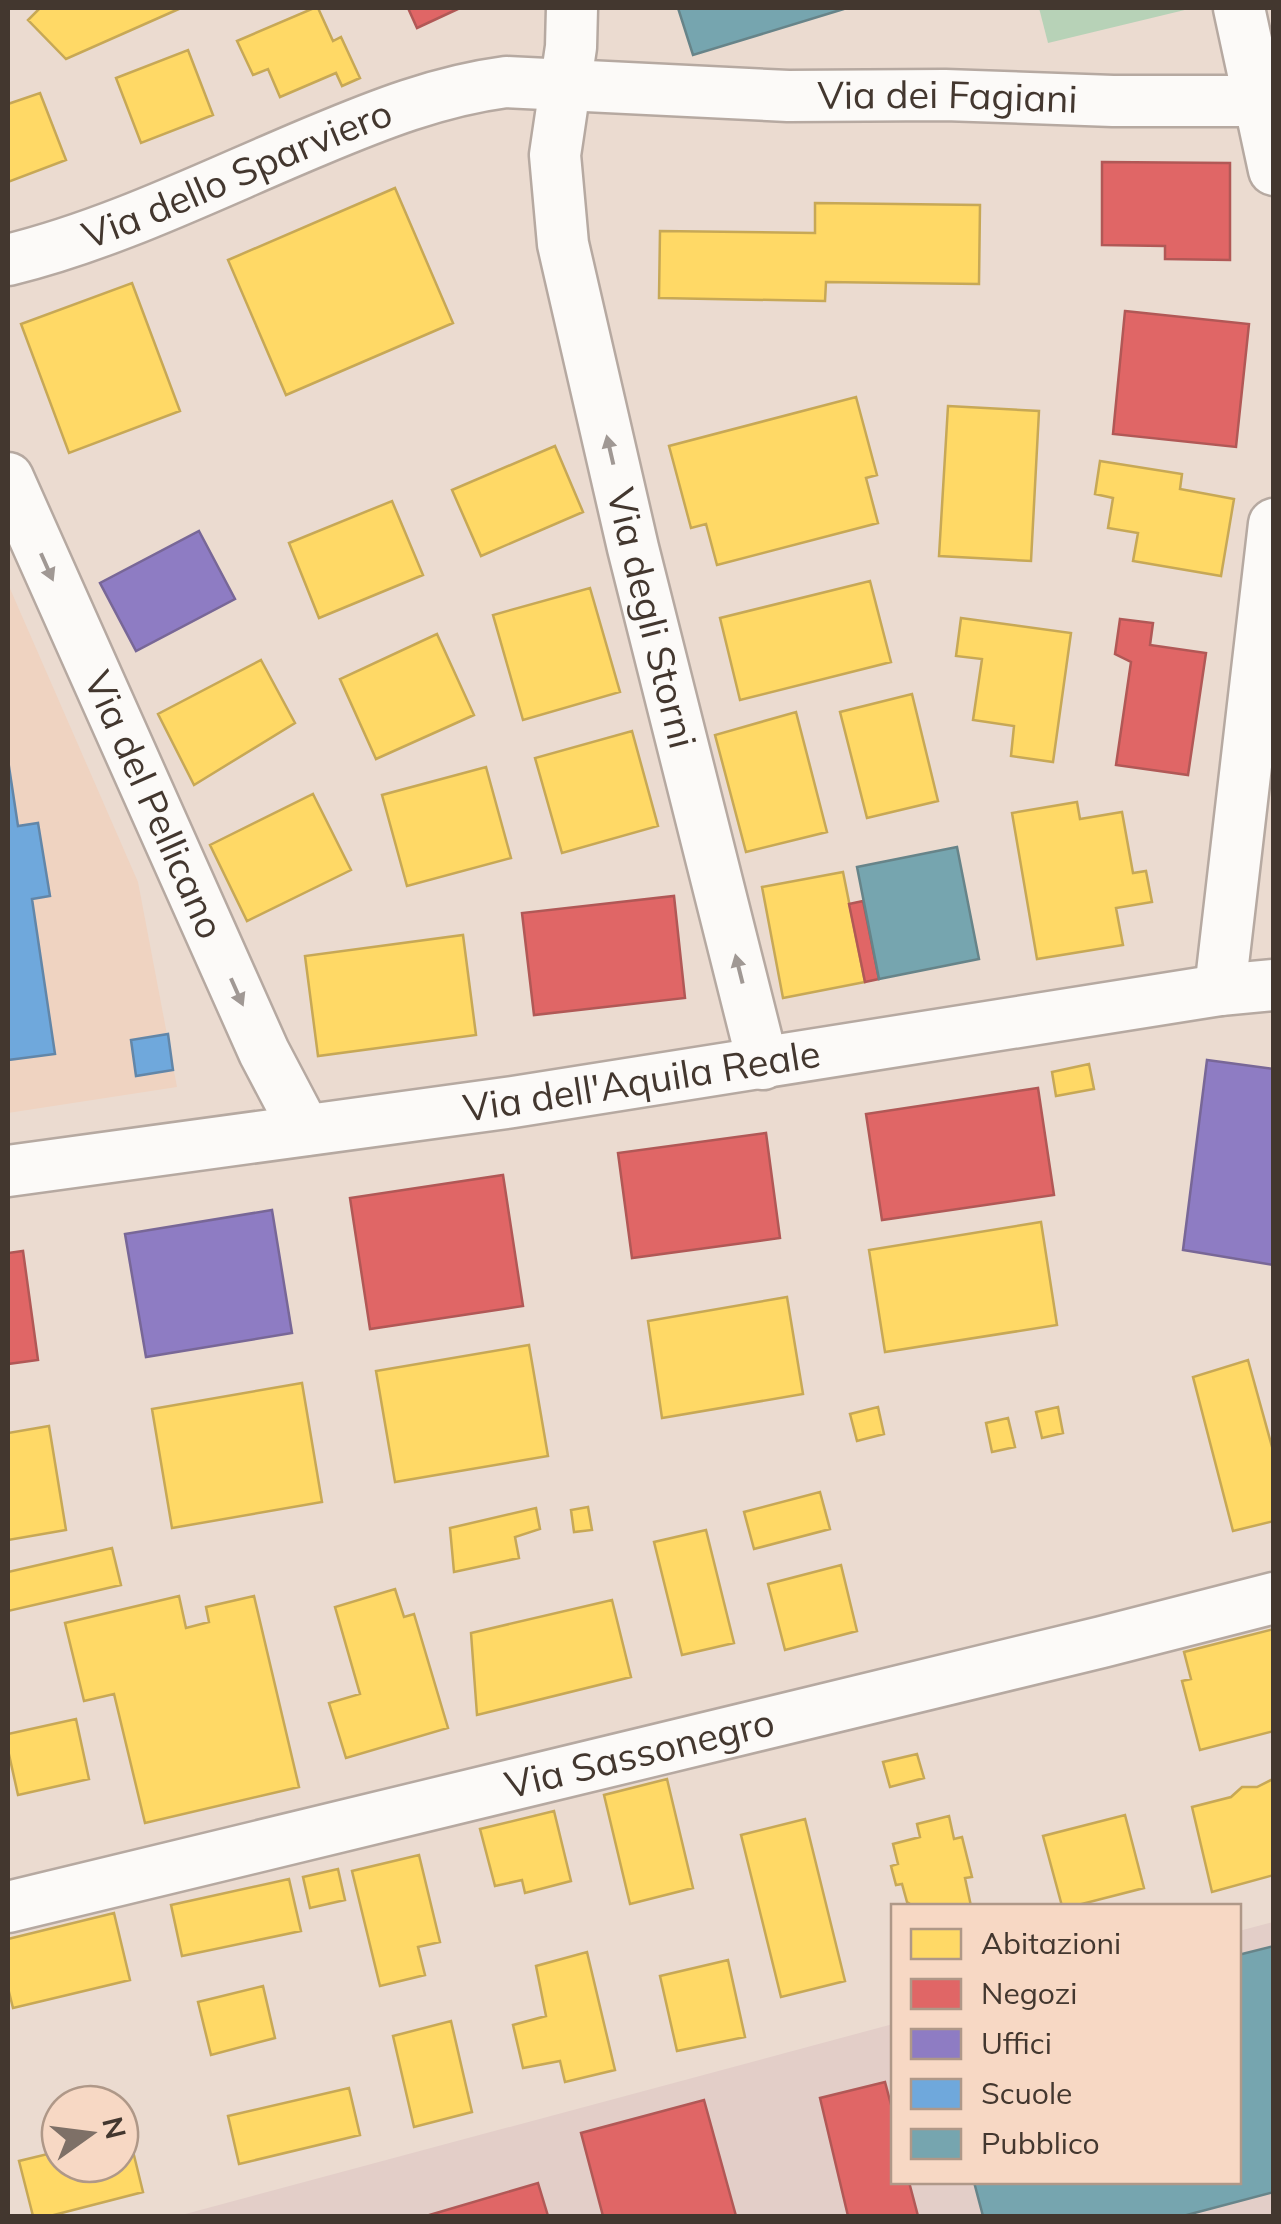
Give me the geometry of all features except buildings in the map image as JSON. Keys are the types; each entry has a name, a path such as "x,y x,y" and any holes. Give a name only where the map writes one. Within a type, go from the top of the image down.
{"street":[{"path":"1239,8 1266,102 1274,170"},
{"name":"Via degli Storni","path":"572,10 572,47 558,123 555,172 563,244 618,486 763,1064"},
{"name":"Via dello Sparviero","path":"8,260 118,224 402,106 465,88 506,82 565,84"},
{"name":"Via dei Fagiani","path":"565,84 788,96 945,94 1266,102"},
{"name":"Via del Pellicano","path":"8,478 264,1052 304,1130"},
{"path":"1220,990 1274,524"},
{"name":"Via dell'Aquila Reale","path":"8,1172 763,1064 1220,990 1274,985"},
{"name":"Via Sassonegro","path":"8,1907 1274,1598"}],"shaded area":[{"path":"8,584 138,882 177,1087 8,1113"},
{"path":"1273,1922 1273,2216 178,2216 891,2025 891,2184 1241,2184 1241,1930"}],"green space":[{"path":"1039,8 1193,8 1048,43"}]}
